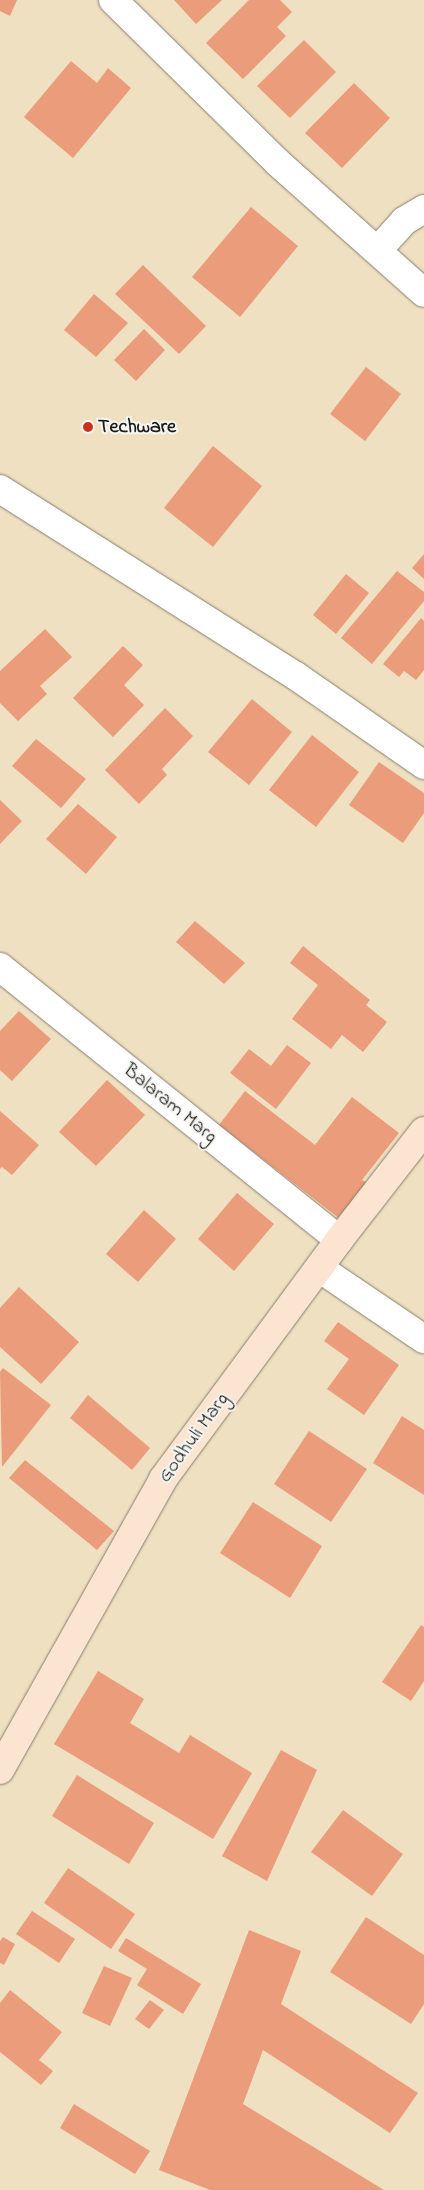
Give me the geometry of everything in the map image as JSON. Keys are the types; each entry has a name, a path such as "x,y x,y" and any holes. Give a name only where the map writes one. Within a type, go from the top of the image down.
{"main road":[{"name":"Godhuli Marg","path":"0,1768 164,1479 319,1268 424,1131"}],"street":[{"path":"113,0 276,161 424,293"},
{"path":"378,250 404,221 424,209"},
{"path":"0,489 296,676 424,765"},
{"name":"Balaram Marg","path":"0,967 340,1240"},
{"path":"319,1268 424,1339"}],"building":[{"path":"0,0 17,0 10,16 0,11"},
{"path":"174,0 222,0 196,24"},
{"path":"249,0 280,0 292,12 277,27 286,36 243,79 206,43"},
{"path":"304,40 336,72 290,118 257,86"},
{"path":"71,61 97,83 108,68 131,88 73,158 24,117"},
{"path":"354,83 390,118 342,168 305,133"},
{"path":"251,207 298,246 240,317 192,277"},
{"path":"143,265 206,326 179,354 115,294"},
{"path":"94,294 128,323 96,357 64,330"},
{"path":"144,329 165,350 136,381 114,360"},
{"path":"366,367 401,394 365,441 330,414"},
{"path":"213,446 262,486 213,547 164,508"},
{"path":"424,554 424,579 412,568"},
{"path":"397,571 424,592 424,601 372,664 341,638"},
{"path":"346,574 369,593 336,634 313,615"},
{"path":"421,618 424,621 424,670 416,680 404,671 399,677 383,664"},
{"path":"45,629 72,657 40,686 47,694 18,721 0,703 0,671"},
{"path":"123,646 143,665 124,685 144,705 113,737 73,698"},
{"path":"252,699 292,732 249,785 208,752"},
{"path":"165,708 193,736 162,769 167,775 139,804 105,770"},
{"path":"312,735 359,772 316,827 269,790"},
{"path":"36,739 86,779 61,808 12,766"},
{"path":"379,762 424,793 424,813 403,843 349,805"},
{"path":"0,800 22,821 0,844"},
{"path":"78,804 117,837 86,874 46,839"},
{"path":"195,921 245,963 224,984 176,942"},
{"path":"303,946 370,1000 366,1005 387,1022 363,1052 342,1035 331,1049 292,1019 318,985 290,963"},
{"path":"19,1011 51,1039 12,1081 0,1070 0,1031"},
{"path":"287,1045 311,1063 276,1109 230,1073 249,1049 271,1066"},
{"path":"107,1080 145,1115 96,1166 59,1132"},
{"path":"245,1091 315,1145 352,1097 399,1133 362,1180 368,1183 340,1219 219,1125"},
{"path":"0,1111 39,1145 12,1175 2,1167 0,1169"},
{"path":"237,1193 274,1224 234,1271 198,1239"},
{"path":"144,1210 176,1239 138,1282 106,1254"},
{"path":"19,1287 79,1342 41,1384 0,1347 0,1308"},
{"path":"338,1322 399,1365 364,1415 327,1389 349,1359 324,1341"},
{"path":"3,1368 51,1405 2,1467 0,1372"},
{"path":"88,1395 150,1448 132,1470 70,1418"},
{"path":"402,1416 424,1430 424,1495 373,1463"},
{"path":"309,1431 367,1469 331,1522 274,1484"},
{"path":"25,1460 114,1531 97,1550 9,1478"},
{"path":"253,1502 322,1546 290,1598 220,1553"},
{"path":"421,1625 424,1627 424,1681 411,1701 382,1682"},
{"path":"98,1671 144,1699 130,1723 179,1753 190,1735 252,1773 213,1839 54,1744"},
{"path":"281,1750 317,1770 267,1881 222,1856"},
{"path":"77,1775 154,1823 129,1864 52,1816"},
{"path":"343,1810 403,1854 372,1896 311,1852"},
{"path":"68,1868 135,1914 111,1949 44,1903"},
{"path":"32,1911 75,1939 59,1963 16,1934"},
{"path":"366,1917 424,1955 424,2004 411,2024 330,1972"},
{"path":"249,1930 301,1951 281,2004 418,2093 390,2133 263,2050 243,2104 384,2190 210,2190 159,2170"},
{"path":"3,1937 15,1944 4,1965 0,1963 0,1941"},
{"path":"126,1938 201,1984 183,2014 137,1985 147,1969 118,1951"},
{"path":"104,1966 132,1978 110,2026 82,2013"},
{"path":"10,1990 62,2032 39,2060 53,2071 41,2085 0,2052 0,2003"},
{"path":"150,2000 164,2010 149,2029 135,2019"},
{"path":"74,2104 150,2151 135,2174 60,2128"}],"place":[{"name":"Techware","path":"88,427"}]}
